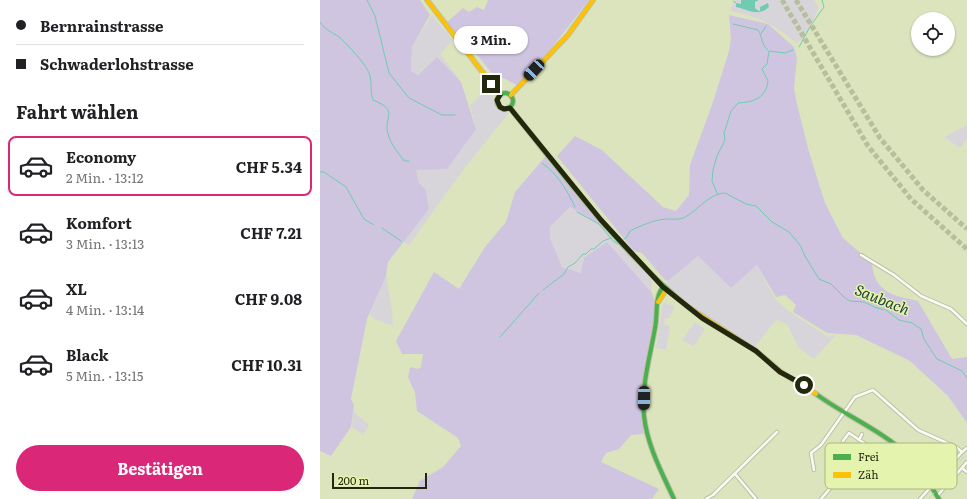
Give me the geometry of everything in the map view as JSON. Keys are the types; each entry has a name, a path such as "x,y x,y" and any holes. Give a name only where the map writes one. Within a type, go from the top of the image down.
{"main road":[{"path":"427,0 500,95"},
{"path":"511,95 568,35 593,0"},
{"path":"510,108 504,109 500,107 497,100 500,95 504,93 511,95"},
{"path":"510,108 513,103 511,95"},
{"path":"510,108 601,220 664,289 702,318 756,351 780,372 804,385 844,413 881,433 894,443"},
{"path":"664,289 658,303 644,398 644,416 651,446 674,499"},
{"path":"931,489 938,498"}],"street":[{"path":"861,255 894,275 921,296 951,309 967,324"},
{"path":"814,470 811,453 821,445 855,397 873,390 918,430 947,443"},
{"path":"706,499 713,495 777,432"},
{"path":"843,441 849,433 864,443"},
{"path":"859,440 862,434"},
{"path":"957,448 962,452"},
{"path":"957,458 967,448"},
{"path":"957,474 967,462"},
{"path":"962,468 967,472"},
{"path":"735,474 756,499"},
{"path":"821,499 830,489"},
{"path":"920,499 929,489"},
{"path":"938,498 945,489"},
{"path":"713,495 716,499"}],"shaded area":[{"path":"320,0 420,0 430,15 412,47 411,71 418,75 437,57 461,82 476,129 447,169 416,170 419,183 426,190 429,209 388,262 386,276 367,319 351,399 354,405 351,427 331,456 320,451"},
{"path":"488,0 589,0 554,45 517,85 501,77 499,74 495,77 469,45 463,43 447,22 463,8 469,12 477,7 484,10"},
{"path":"735,0 814,0 819,8 804,38 796,43 766,22 730,11"},
{"path":"432,15 453,40 440,54 461,82 437,57 417,75 411,71 412,47"},
{"path":"729,15 768,24 794,47 797,58 794,88 797,104 809,152 825,203 843,238 872,263 874,273 881,286 886,291 893,294 918,301 952,359 967,357 967,423 948,396 910,361 856,335 827,333 793,312 796,305 785,295 776,297 757,265 731,288 698,256 668,281 665,280 642,253 634,251 557,156 575,136 602,150 663,207 676,211 689,195 690,165 713,102 729,51 731,39"},
{"path":"488,88 498,108 509,113 466,166 409,245 403,242 429,209 426,190 419,183 416,170 476,129 470,106"},
{"path":"967,125 967,139 960,148 944,137"},
{"path":"545,157 601,225 570,207 550,227 550,238 562,267 581,273 584,258 607,242 652,293 656,305 643,386 642,418 644,434 631,435 619,449 606,453 601,462 659,489 652,499 412,499 420,481 443,467 461,446 458,438 417,411 415,393 408,377 410,367 418,369 421,367 423,354 402,354 396,341 434,272 459,289 485,247 506,222 515,192"},
{"path":"570,207 602,225 651,279 652,293 607,243 581,273 562,267 550,238 550,227"},
{"path":"698,256 731,288 757,265 775,299 787,310 828,337 837,334 814,359 798,347 787,324 776,320 754,348 697,310 667,285 668,281"},
{"path":"386,275 393,326 374,319 370,314"},
{"path":"663,302 675,307 668,319 665,318 664,324 670,327 666,350 656,348"},
{"path":"695,322 705,329 694,346 682,340"},
{"path":"353,411 369,425 363,435 352,427"}],"water":[{"path":"741,0 759,0 755,2 755,8 760,11 760,7 768,3 769,7 761,12 749,11 736,7 736,3 741,4"}],"waterway":[{"path":"367,0 375,16 389,73 409,98 442,115 455,115"},
{"path":"799,47 811,25 824,7 822,0"},
{"path":"320,22 326,29 343,40 357,55 365,67 370,76 373,100 386,107 388,111 387,128 391,142 404,161 409,161"},
{"name":"Saubach","path":"733,24 758,30 764,45 768,50"},
{"path":"761,34 766,26"},
{"name":"Saubach","path":"718,195 712,181 713,170 717,156 725,140 724,133 731,111 738,103 754,100 765,91 768,81 762,69 767,64 769,51 785,53 793,50"},
{"path":"542,163 561,182 575,207"},
{"path":"320,172 324,172 346,187 364,219 374,225"},
{"name":"Saubach","path":"624,239 630,231 647,224 665,219 683,218 708,199 725,193 746,204 756,206 772,222 789,232 800,245 819,279 831,284 850,301 864,302 886,310 899,320 912,323 921,329 924,339 937,359 962,371 967,378"},
{"path":"577,212 599,224 613,241 618,244"},
{"path":"382,228 401,241"},
{"path":"543,290 564,274 568,267 575,263 583,254 586,254 603,241 611,238"},
{"path":"500,337 539,293"}],"tunnel":[{"path":"782,0 868,146 911,199 967,249"},
{"path":"796,0 880,138 923,190 967,229"}],"railway":[{"path":"957,465 967,453"},
{"path":"929,499 937,489"}],"traffic: fast":[{"path":"505,93 511,95 513,101 511,107 505,109 499,107 497,101 499,95 505,93"},
{"path":"510,108 595,214 618,240 666,288 691,309"},
{"path":"663,287 658,296 656,323 646,372 643,405 648,438 674,499"},
{"path":"816,394 893,443"},
{"path":"933,489 939,499"}],"traffic: slow":[{"path":"427,0 500,95"},
{"path":"511,95 568,35 593,0"},
{"path":"658,302 666,290"},
{"path":"691,309 756,351 781,372 816,394"}],"route":[{"path":"491,84 500,95 497,100 498,105 502,109 510,108 601,220 663,287 702,318 756,351 780,372 804,385"}]}
